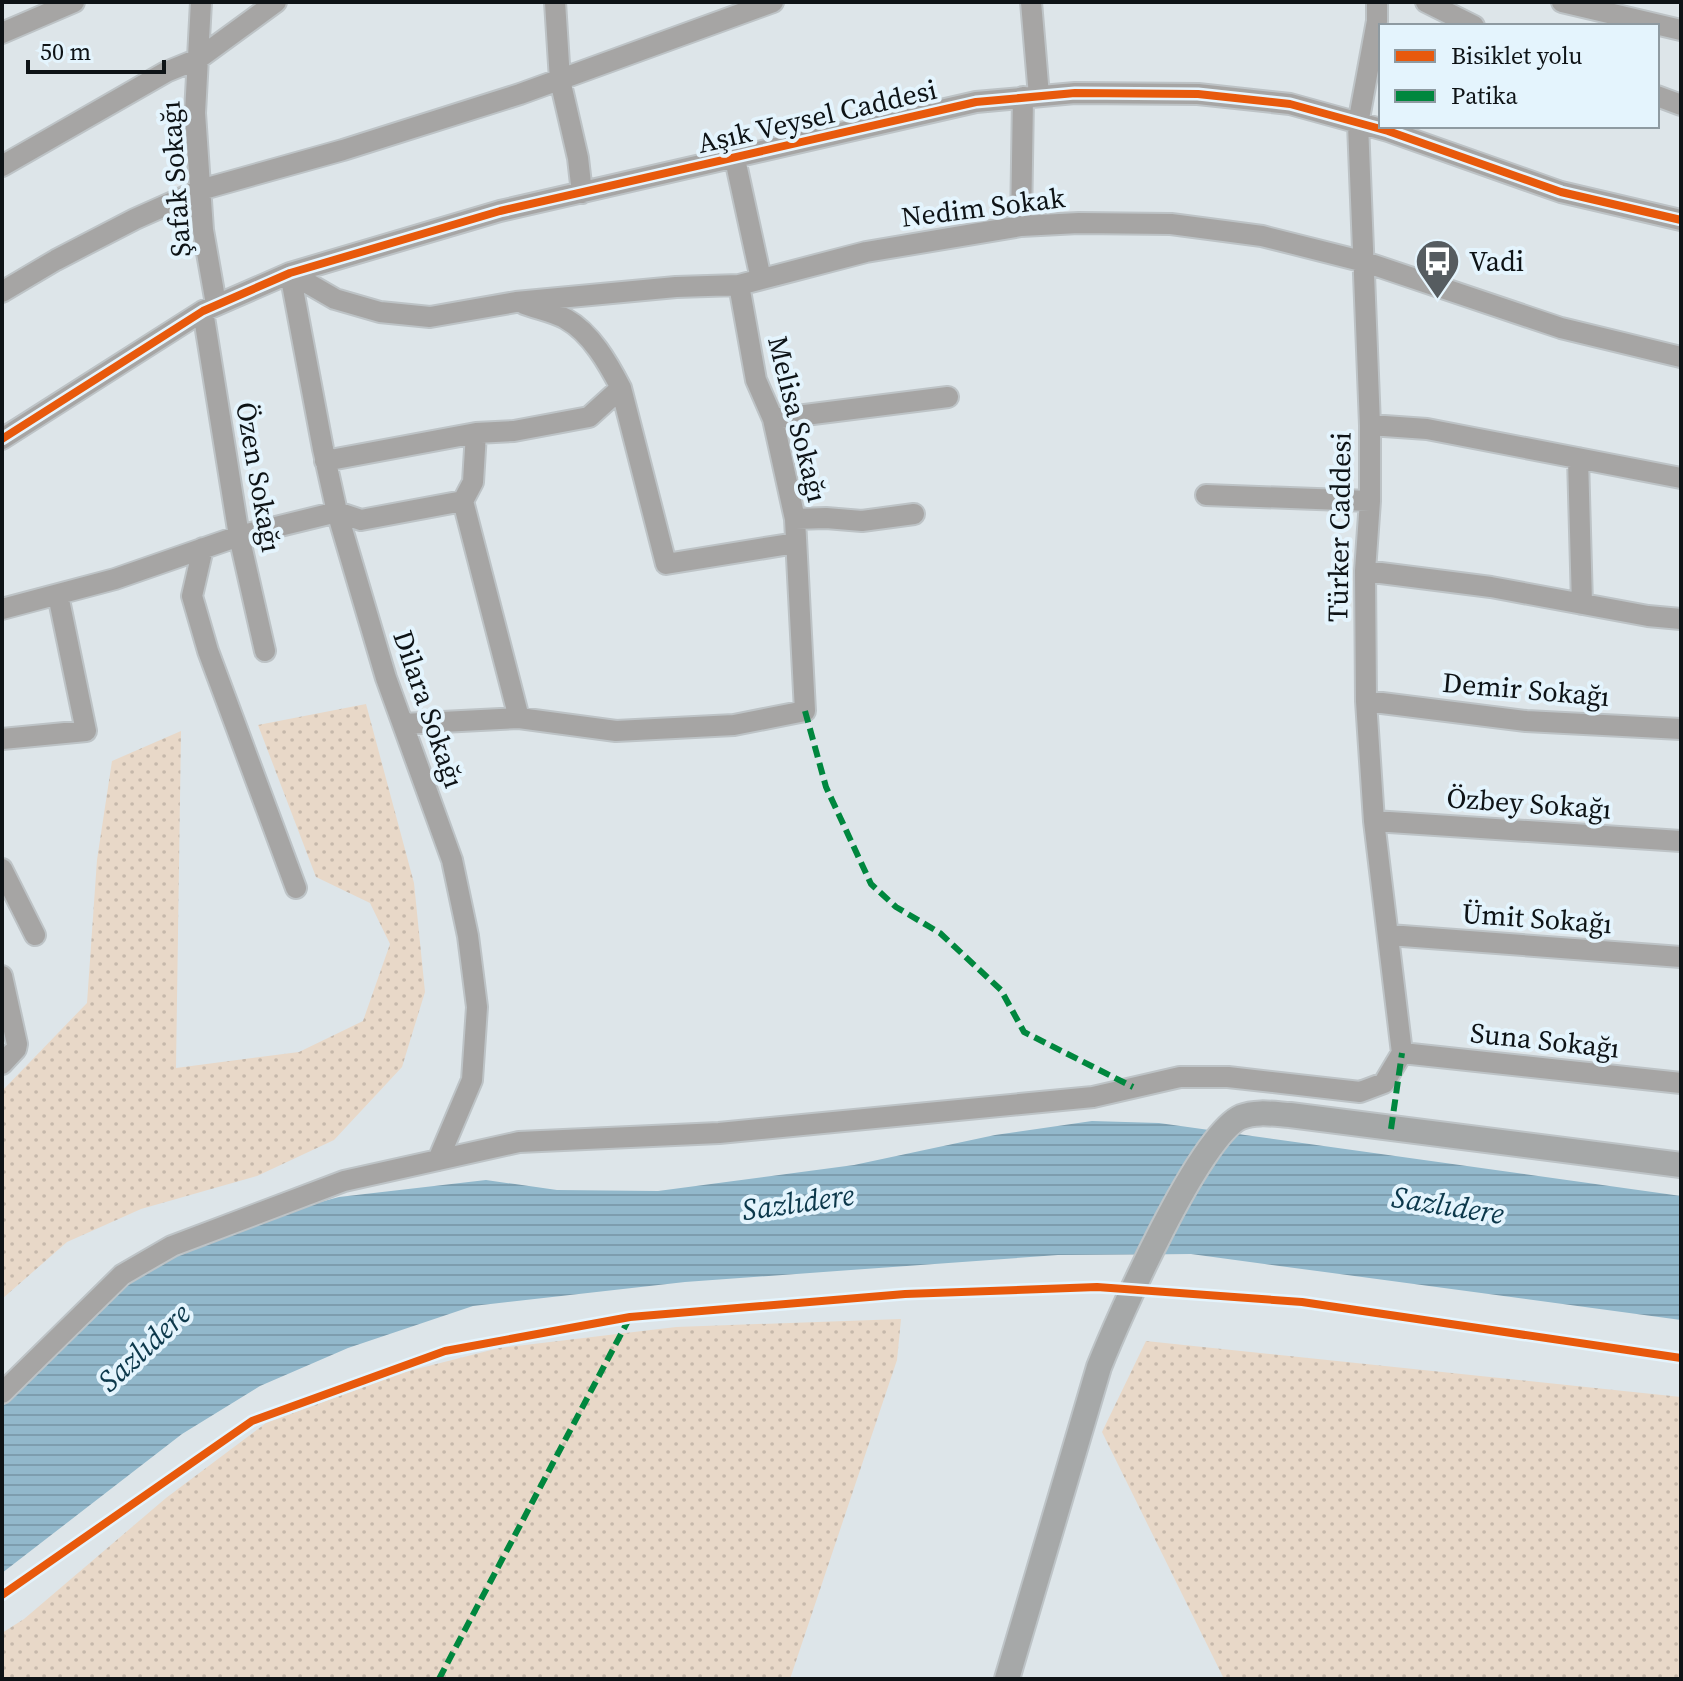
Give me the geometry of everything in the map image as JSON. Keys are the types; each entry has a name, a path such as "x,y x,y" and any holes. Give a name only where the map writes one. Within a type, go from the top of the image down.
{"main road":[{"path":"1007,1679 1099,1367 1132,1290 1191,1178 1220,1133 1240,1118 1261,1113 1681,1165"}],"street":[{"path":"2,33 74,2"},
{"name":"Şafak Sokağı","path":"201,2 195,113 210,308"},
{"path":"2,166 166,72 198,59 276,2"},
{"path":"555,2 560,80 578,158 582,193"},
{"path":"2,292 135,219 200,190 343,150 560,80 773,2"},
{"path":"1021,226 1031,97 1031,2"},
{"name":"Türker Caddesi","path":"1377,2 1377,21 1358,124 1370,425 1370,501 1365,571 1366,701 1374,821 1402,1053"},
{"path":"1426,2 1470,24"},
{"path":"1562,2 1656,24"},
{"path":"1659,25 1681,30"},
{"name":"Aşık Veysel Caddesi","path":"2,439 210,308 290,273 500,211 976,102 1075,93 1198,94 1290,104 1388,131 1561,192 1681,220"},
{"path":"1659,97 1681,105"},
{"path":"735,159 761,279"},
{"name":"Nedim Sokak","path":"290,273 335,299 380,312 430,317 516,302 676,287 739,285 866,252 1021,226 1171,224 1262,236 1365,262 1561,328 1681,357"},
{"name":"Dilara Sokağı","path":"290,273 337,512 386,678 452,860 468,936 477,1007 472,1080 438,1160"},
{"name":"Melisa Sokağı","path":"519,718 616,731 734,725 805,711 795,519 773,419 756,380 739,285"},
{"path":"516,302 567,319 594,344 621,388 666,564 796,543"},
{"name":"Özen Sokağı","path":"210,308 239,536 265,651"},
{"path":"325,461 476,433 514,431 589,417 621,388"},
{"path":"773,419 948,397"},
{"path":"1370,425 1427,429 1681,478"},
{"path":"403,724 519,718 463,501 473,482 476,433"},
{"path":"1578,458 1582,604"},
{"path":"1206,495 1370,501"},
{"path":"2,609 58,595 239,536 337,512 361,520 463,501"},
{"path":"795,519 862,521 914,514"},
{"path":"203,548 192,596 208,651 296,888"},
{"path":"1365,571 1491,587 1648,616 1681,619"},
{"path":"2,739 86,731 58,595"},
{"name":"Demir Sokağı","path":"1366,701 1526,721 1681,729"},
{"name":"Özbey Sokağı","path":"1374,821 1681,841"},
{"path":"2,869 35,935"},
{"name":"Ümit Sokağı","path":"1389,935 1681,957"},
{"path":"2,976 17,1044 2,1064"},
{"path":"2,1393 122,1275 172,1246 344,1181 519,1142 719,1133 1093,1097 1180,1077 1228,1077 1360,1092 1384,1083 1402,1053"},
{"name":"Suna Sokağı","path":"1402,1053 1681,1083"}],"shaded area":[{"path":"366,704 414,883 425,992 402,1067 334,1140 257,1176 141,1209 67,1242 2,1299 2,1091 87,1003 97,860 112,761 181,731 176,1068 299,1052 363,1021 390,944 370,903 316,877 258,725"},
{"path":"901,1319 897,1360 790,1679 2,1679 2,1633 24,1619 166,1498 266,1423 401,1373 499,1348 676,1327"},
{"path":"1146,1341 1681,1397 1681,1679 1224,1679 1102,1432"}],"water":[{"name":"Sazlıdere","path":"1092,1121 1159,1123 1681,1196 1681,1320 1191,1254 1058,1255 685,1282 473,1306 348,1348 260,1386 182,1434 2,1573 2,1405 121,1289 168,1257 246,1222 339,1197 486,1180 557,1190 658,1191 854,1165 995,1135"}],"marked path":[{"path":"805,711 826,787 871,884 896,907 940,933 1001,990 1024,1032 1133,1087"},
{"path":"1391,1129 1402,1053"},
{"path":"439,1679 630,1317"}],"cycle path":[{"path":"2,439 203,311 290,273 500,211 976,102 1075,93 1198,94 1290,104 1388,131 1561,192 1681,220"},
{"path":"2,1595 252,1421 445,1351 630,1317 905,1294 1097,1287 1302,1302 1681,1358"}],"place":[{"name":"Vadi","path":"1438,300"}]}
